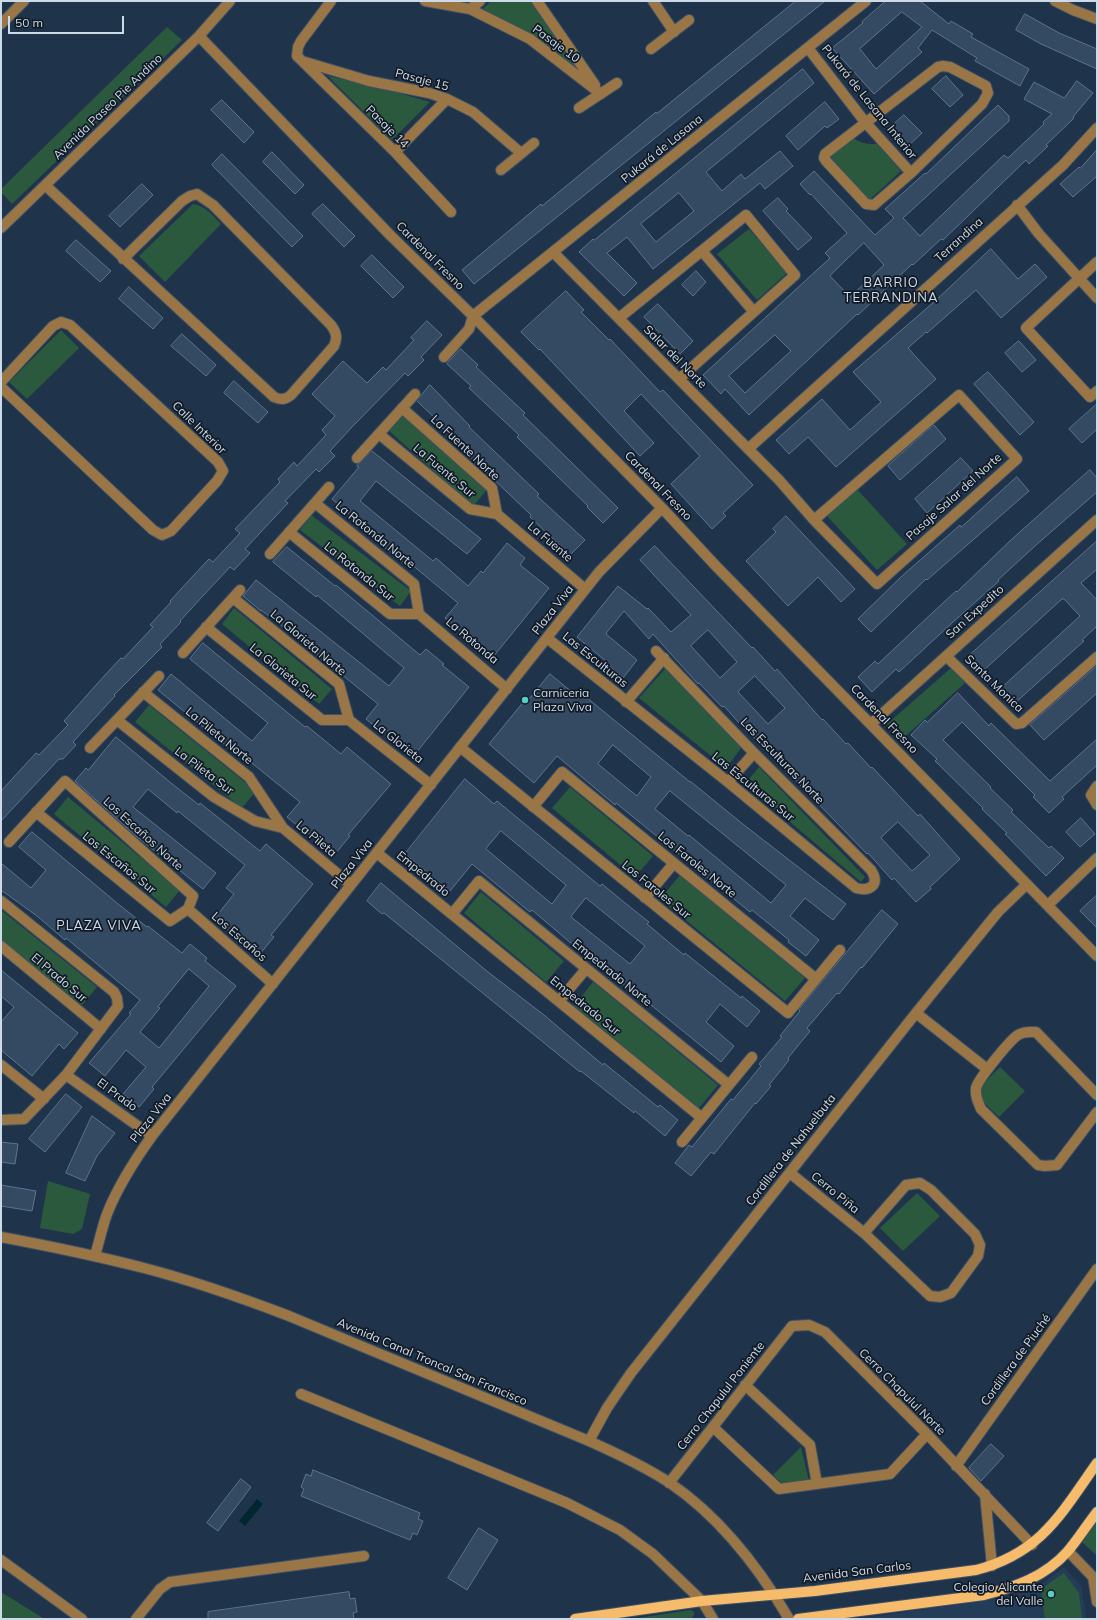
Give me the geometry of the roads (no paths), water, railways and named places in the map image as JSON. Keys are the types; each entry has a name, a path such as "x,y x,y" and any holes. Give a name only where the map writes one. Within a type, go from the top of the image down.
{"main road":[{"name":"Avenida San Carlos","path":"575,1619 702,1601 815,1591 976,1570 992,1566 1006,1560 1032,1544 1058,1519 1097,1463"},
{"path":"798,1619 984,1595 1010,1588 1036,1577 1055,1564 1068,1551 1097,1512"}],"street":[{"path":"1,24 24,1"},
{"name":"Avenida Paseo Pie Andino","path":"1,228 199,36 230,1"},
{"path":"303,62 297,56 301,41 331,1"},
{"name":"Pasaje 10","path":"425,1 470,9 530,39 601,94"},
{"path":"470,9 480,1"},
{"path":"537,1 601,94"},
{"path":"653,1 674,32"},
{"name":"Pukará de Lasana","path":"473,316 866,1"},
{"path":"1056,1 1073,10 1097,19"},
{"path":"651,49 689,20"},
{"name":"Cardenal Fresno","path":"199,36 390,236 473,316 662,508 1097,956"},
{"name":"Pukará de Lasana Interior","path":"808,48 865,122 911,173"},
{"name":"Pasaje 15","path":"303,62 369,80 429,93 447,99 473,112 521,153"},
{"name":"Pasaje 14","path":"303,62 395,152 451,212"},
{"path":"938,67 950,67 986,86 988,93 982,104 911,173 874,205 866,204 824,158 825,154 865,122 938,67"},
{"path":"579,108 616,83"},
{"path":"395,152 447,99"},
{"name":"Terrandina","path":"748,449 1063,165 1097,128"},
{"path":"501,170 534,143"},
{"path":"46,186 123,259 269,393 280,400 286,399 291,395 334,346 336,341 336,335 331,325 213,205 197,194 182,201 123,259"},
{"path":"1017,205 1039,234 1097,298"},
{"path":"619,318 746,215 795,275 679,379"},
{"path":"702,251 754,312"},
{"name":"Salar del Norte","path":"554,252 779,480"},
{"path":"1093,394 1026,328 1097,262"},
{"path":"444,357 469,329 473,316"},
{"name":"Calle Interior","path":"1,382 53,326 61,322 70,326 218,462 223,471 217,481 172,531 162,535 153,530 1,387"},
{"path":"357,458 415,394"},
{"name":"Pasaje Salar del Norte","path":"779,480 814,520 877,584 1017,459 959,395 814,520"},
{"name":"La Fuente Norte","path":"402,408 492,488 497,514"},
{"name":"La Fuente Sur","path":"380,434 470,509 497,514"},
{"path":"270,554 329,487"},
{"name":"La Rotonda Norte","path":"315,503 414,584 420,614"},
{"name":"Plaza Viva","path":"95,1256 107,1215 115,1197 137,1157 152,1136 585,589 619,550 662,508"},
{"name":"La Fuente","path":"497,514 585,589"},
{"name":"San Expedito","path":"871,724 1097,520"},
{"name":"La Rotonda Sur","path":"289,532 390,614 420,614"},
{"path":"183,653 240,590"},
{"name":"La Glorieta Norte","path":"233,598 340,684 349,720"},
{"name":"La Rotonda","path":"420,614 507,689"},
{"name":"La Glorieta Sur","path":"206,627 322,720 349,720"},
{"name":"Las Esculturas","path":"547,638 626,702"},
{"name":"Las Esculturas Norte","path":"626,702 660,654 754,753 871,870 875,877 875,883 870,888 864,890"},
{"name":"Santa Monica","path":"946,656 1016,724 1022,723 1097,657"},
{"path":"90,748 159,676"},
{"name":"La Pileta Norte","path":"143,692 249,776 283,828"},
{"name":"Las Esculturas Sur","path":"626,702 728,782 856,888 864,890"},
{"name":"La Pileta Sur","path":"117,720 214,797 255,821 283,828"},
{"name":"La Glorieta","path":"349,720 431,784"},
{"name":"Los Faroles Sur","path":"460,748 788,1013 816,979"},
{"path":"728,782 754,753"},
{"name":"Los Faroles Norte","path":"533,807 562,772 816,979"},
{"name":"Los Escaños Norte","path":"36,812 65,781 193,896 188,909"},
{"path":"1097,786 1092,795 1097,805"},
{"path":"9,842 36,812"},
{"name":"Los Escaños Sur","path":"36,812 170,921 188,909"},
{"name":"La Pileta","path":"283,828 351,885"},
{"name":"Empedrado","path":"377,853 452,914"},
{"path":"1048,905 1097,858"},
{"path":"645,898 674,863"},
{"name":"Empedrado Norte","path":"452,914 479,881 729,1085"},
{"name":"Cordillera de Nahuelbuta","path":"589,1441 618,1390 916,1013 998,912 1027,884"},
{"path":"1,901 114,992 117,998 118,1006 66,1075 24,1119 1,1120"},
{"name":"Los Escaños","path":"188,909 273,984"},
{"name":"Empedrado Sur","path":"452,914 702,1118"},
{"name":"El Prado Sur","path":"1,946 101,1029"},
{"path":"816,979 840,950"},
{"path":"559,1001 586,968"},
{"path":"916,1013 987,1068"},
{"path":"1097,1095 1036,1032 1026,1032 1017,1035 987,1068 976,1087 977,1099 981,1109 1038,1165 1057,1165 1097,1112"},
{"path":"682,1142 752,1058"},
{"path":"1,1065 44,1099"},
{"name":"El Prado","path":"66,1075 152,1136"},
{"name":"Cerro Piña","path":"790,1173 864,1233 930,1296 940,1297 951,1293 978,1256 980,1245 975,1234 931,1190 920,1183 906,1186 864,1233"},
{"name":"Avenida Canal Troncal San Francisco","path":"1,1237 95,1256 166,1274 242,1298 589,1441 632,1461 669,1483 705,1510 721,1526 750,1560 775,1594 789,1619"},
{"name":"Cordillera de Piuché","path":"956,1466 1097,1269"},
{"name":"Cerro Chapulul Norte","path":"792,1326 809,1324 825,1332 927,1434 1032,1544"},
{"name":"Cerro Chapulul Poniente","path":"669,1483 792,1326"},
{"path":"745,1385 810,1445 817,1484"},
{"path":"301,1394 552,1497 594,1516 620,1530 653,1554 702,1601 713,1619"},
{"path":"713,1427 779,1489 890,1474 927,1434"},
{"path":"985,1494 992,1566"},
{"path":"1068,1551 1095,1577 1097,1602"},
{"path":"136,1619 160,1589 170,1582 364,1556"},
{"path":"1,1560 82,1619"}],"place":[{"name":"Carniceria Plaza Viva","path":"525,700"},
{"name":"Colegio Alicante del Valle","path":"1051,1594"}],"district":[{"name":"BARRIO TERRANDINA","path":"891,290"},
{"name":"PLAZA VIVA","path":"99,926"}]}
